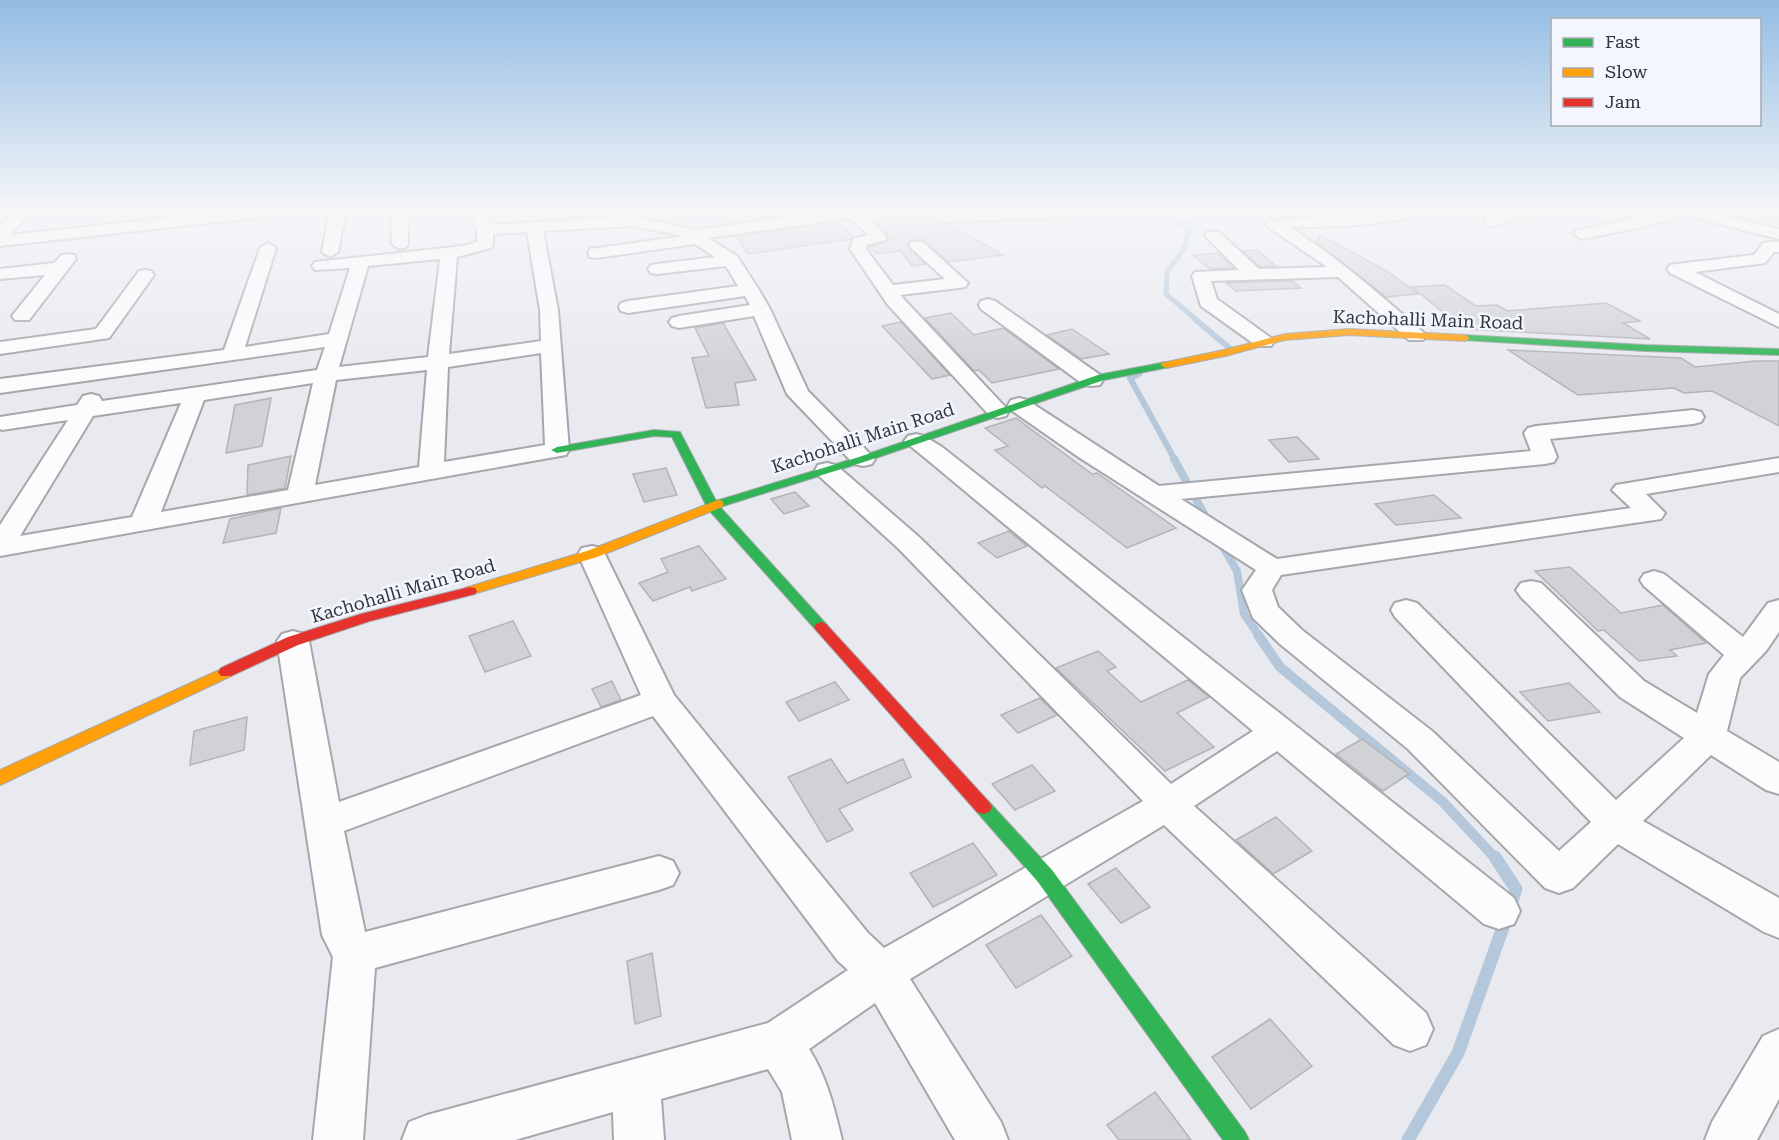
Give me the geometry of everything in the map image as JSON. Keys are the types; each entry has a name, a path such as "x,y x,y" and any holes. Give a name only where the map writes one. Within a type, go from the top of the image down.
{"street":[{"path":"0,274 42,264"},
{"path":"0,346 61,264"},
{"path":"232,355 261,264"},
{"path":"300,495 326,375 360,264"},
{"path":"430,472 448,264"},
{"path":"547,264 557,450"},
{"path":"657,269 696,264"},
{"path":"734,264 761,309 798,394 863,459"},
{"path":"869,264 895,302 1008,408 1155,494 1272,568 1652,513 1625,490 1779,465"},
{"path":"889,291 959,283 938,264"},
{"path":"1244,264 1254,274"},
{"path":"1334,264 1416,336"},
{"path":"1716,264 1676,269 1779,321"},
{"path":"1264,342 1208,302 1201,276 1344,272"},
{"path":"0,346 102,334 145,275"},
{"path":"628,307 750,290"},
{"path":"987,305 1092,380"},
{"path":"679,322 761,309"},
{"path":"0,318 22,316"},
{"name":"Kachohalli Main Road","path":"0,777 293,641 366,617 439,600 592,554 712,506 863,459 1092,380 1285,337 1349,332 1645,348 1778,352"},
{"path":"0,386 337,339"},
{"path":"1,424 196,393 551,346"},
{"path":"0,548 111,372"},
{"path":"1,424 35,381"},
{"path":"143,523 196,393"},
{"path":"1155,494 1545,457 1536,433 1693,417"},
{"path":"0,548 654,433 676,434 712,506 1045,876 1237,1140"},
{"path":"916,441 933,452 1499,911"},
{"path":"826,470 909,543 1151,785 1167,805 1410,1029"},
{"path":"592,554 660,701 853,947 881,973 983,1140"},
{"path":"1272,568 1257,590 1264,611 1314,658 1420,740 1559,876 1708,736 1725,674 1744,655 1779,611"},
{"path":"1654,580 1744,655"},
{"path":"1531,590 1632,689 1779,780"},
{"path":"1406,610 1615,823 1693,871 1779,919"},
{"path":"293,641 344,935 355,954 338,1140"},
{"path":"324,823 660,701"},
{"path":"427,1140 778,1043 881,973 1167,805 1279,732"},
{"path":"355,954 659,873"},
{"path":"778,1043 804,1083 817,1140"},
{"path":"1730,1140 1779,1052"},
{"path":"636,1083 639,1140"}],"building":[{"path":"1204,264 1230,264 1234,268 1210,269"},
{"path":"1257,264 1276,266 1260,267"},
{"path":"1344,264 1374,264 1418,294 1386,297"},
{"path":"1292,281 1301,288 1236,291 1226,283"},
{"path":"1445,285 1476,306 1497,305 1507,311 1606,303 1640,321 1623,323 1650,339 1464,329 1412,287"},
{"path":"951,313 974,335 1003,328 1059,369 992,383 979,370 974,371 925,318"},
{"path":"901,322 950,375 932,379 882,326"},
{"path":"723,323 756,380 735,383 739,405 706,408 692,358 709,356 695,328"},
{"path":"1072,329 1109,354 1081,359 1047,335"},
{"path":"1508,350 1681,358 1695,367 1779,361 1779,426 1712,391 1684,393 1674,388 1578,395"},
{"path":"271,398 262,446 226,453 235,405"},
{"path":"1016,418 1092,474 1097,473 1176,528 1127,548 1045,486 1042,488 995,450 1008,446 985,428"},
{"path":"1297,437 1319,459 1289,462 1269,440"},
{"path":"291,456 285,488 247,495 248,465"},
{"path":"666,468 677,495 644,502 633,474"},
{"path":"795,492 809,506 784,514 771,499"},
{"path":"1434,495 1461,518 1396,525 1375,504"},
{"path":"281,508 276,533 223,543 230,519"},
{"path":"1009,531 1027,546 997,558 978,543"},
{"path":"699,546 726,579 692,591 690,587 653,601 639,583 668,572 661,559"},
{"path":"1570,567 1621,613 1663,605 1706,643 1670,650 1677,656 1639,661 1604,630 1598,631 1535,571"},
{"path":"513,621 531,656 485,672 469,636"},
{"path":"1098,651 1116,667 1107,671 1141,702 1188,680 1209,697 1177,713 1214,747 1165,771 1056,668"},
{"path":"612,681 621,700 601,707 592,689"},
{"path":"835,682 849,700 799,721 786,702"},
{"path":"1569,683 1600,712 1548,721 1520,692"},
{"path":"1040,698 1057,715 1018,733 1001,715"},
{"path":"247,717 244,750 190,765 194,731"},
{"path":"1362,739 1409,774 1383,791 1336,754"},
{"path":"831,759 847,783 903,759 911,777 839,809 853,830 827,842 788,777"},
{"path":"1032,765 1055,791 1015,810 992,784"},
{"path":"1276,817 1312,851 1273,874 1236,840"},
{"path":"973,843 997,875 933,907 910,873"},
{"path":"1116,868 1150,907 1121,923 1088,884"},
{"path":"1041,915 1072,956 1016,988 986,945"},
{"path":"652,953 661,1016 635,1024 627,961"},
{"path":"1270,1019 1312,1066 1251,1109 1212,1057"},
{"path":"1155,1092 1191,1140 1119,1140 1107,1125"}],"waterway":[{"path":"1173,264 1167,272 1166,294 1198,321"},
{"path":"1196,320 1233,351"},
{"path":"1139,374 1130,378 1175,460"},
{"path":"1174,459 1208,521"},
{"path":"1219,540 1237,571 1244,614 1259,636"},
{"path":"1258,635 1280,667 1443,802 1496,859"},
{"path":"1495,857 1516,889 1510,907"},
{"path":"1408,1140 1458,1053 1506,919"}],"traffic: fast":[{"path":"1465,338 1645,348 1779,352"},
{"path":"718,504 863,459 1102,377 1166,365"},
{"path":"557,450 654,433 676,434 712,506 821,627"},
{"path":"983,807 1045,876 1237,1140"}],"traffic: slow":[{"path":"1166,365 1225,353 1285,337 1349,332 1465,338"},
{"path":"470,591 592,554 718,504"},
{"path":"0,778 226,672"}],"traffic: jam":[{"path":"226,672 293,641 366,617 470,591"},
{"path":"821,627 983,807"}]}
